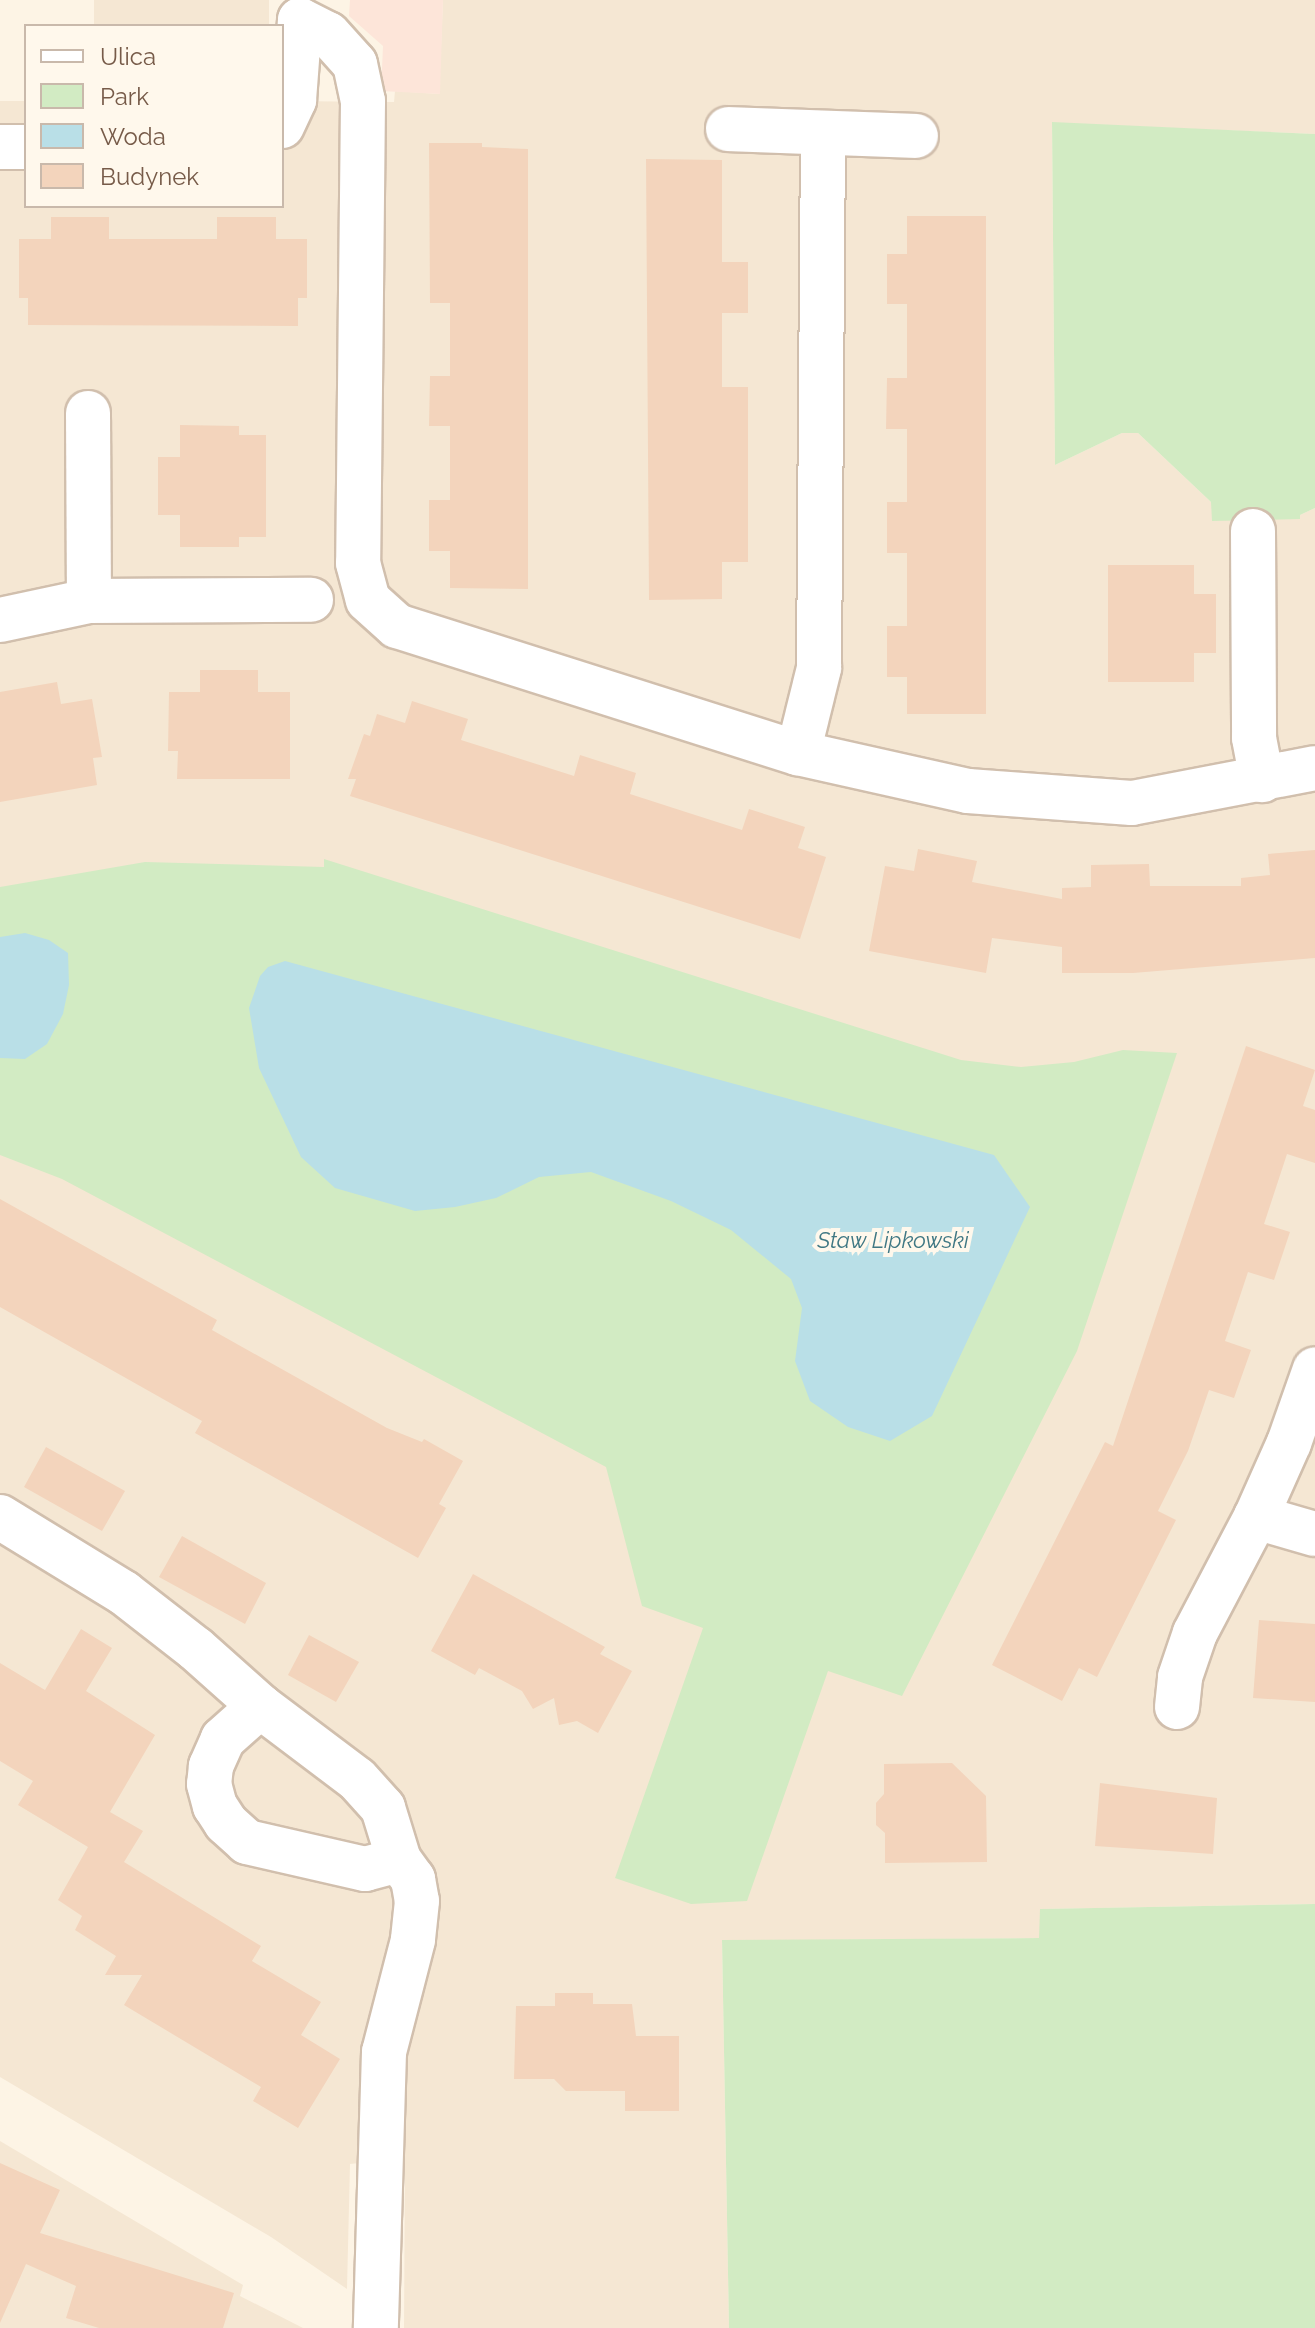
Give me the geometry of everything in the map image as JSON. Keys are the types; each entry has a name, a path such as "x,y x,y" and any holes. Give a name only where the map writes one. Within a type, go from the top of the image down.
{"street":[{"path":"284,122 294,100 300,20 328,34 355,64 363,101 358,563 360,581 378,613 397,626 798,753 968,791 1132,803 1315,768"},
{"path":"728,129 916,136"},
{"path":"798,753 819,668 823,133"},
{"path":"0,147 24,147"},
{"path":"88,413 89,601"},
{"path":"1253,531 1254,738 1262,780"},
{"path":"0,620 89,601 163,598 311,600"},
{"path":"1177,1707 1180,1677 1195,1633 1256,1517 1289,1443 1315,1369"},
{"path":"0,1517 124,1593 196,1649 260,1706 357,1779 383,1808 399,1860 413,1879 417,1901 413,1940 384,2052 376,2328"},
{"path":"1256,1517 1315,1534"},
{"path":"260,1706 223,1739 211,1766 209,1784 215,1806 226,1823 247,1842 365,1869 399,1860"}],"shaded area":[{"path":"94,0 269,0 269,24 94,24"},
{"path":"350,0 443,0 440,94 381,91 383,46 349,16"},
{"path":"443,0 1315,0 1315,134 1052,123 1055,465 1122,433 1138,433 1211,502 1300,519 1300,515 1315,508 1315,1904 1041,1909 1040,1938 722,1941 729,2328 404,2328 405,2158 350,2164 347,2289 271,2237 0,2077 0,101 24,101 24,208 284,208 284,101 394,102 395,91 439,94"},
{"path":"0,2141 243,2285 240,2296 303,2328 0,2328"}],"green space":[{"path":"1052,122 1315,134 1315,508 1300,515 1300,519 1212,521 1211,502 1138,433 1122,433 1055,465"},
{"path":"324,859 961,1060 1021,1067 1074,1062 1123,1050 1177,1053 1077,1351 902,1696 828,1671 747,1901 691,1904 615,1878 703,1628 642,1606 606,1467 62,1179 0,1155 0,887 145,862 324,867"},
{"path":"1315,1904 1315,2328 729,2328 722,1940 1039,1938 1040,1909"}],"water":[{"path":"25,933 49,940 68,953 69,985 63,1014 47,1044 25,1059 0,1058 0,937"},
{"name":"Staw Lipkowski","path":"285,961 994,1155 1030,1207 932,1416 890,1441 848,1427 810,1401 795,1361 802,1308 791,1279 731,1230 671,1201 591,1172 539,1177 496,1198 415,1211 335,1188 301,1157 259,1068 249,1008 260,976 268,967"}],"building":[{"path":"429,143 482,143 482,147 528,149 528,589 450,588 450,551 429,551 429,500 450,500 450,426 429,426 430,376 450,376 450,303 430,303"},
{"path":"646,159 722,160 722,262 748,262 748,313 722,313 722,387 748,387 748,562 722,562 722,599 649,600"},
{"path":"907,216 986,216 986,714 907,714 907,677 887,677 887,626 907,626 907,553 887,553 887,502 907,502 907,429 886,429 887,378 907,378 907,304 887,304 887,254 907,254"},
{"path":"51,217 109,217 109,239 217,239 217,217 276,217 276,239 307,239 307,298 298,298 298,326 28,325 28,298 19,298 19,239 51,239"},
{"path":"180,425 239,426 239,435 266,435 266,537 239,537 239,547 180,547 180,515 158,515 158,457 180,457"},
{"path":"1108,565 1194,565 1194,594 1216,594 1216,653 1194,653 1194,682 1108,682"},
{"path":"200,670 258,670 258,692 290,692 290,779 177,779 178,751 168,751 169,692 200,692"},
{"path":"57,682 61,704 92,699 102,757 93,758 97,785 0,802 0,692"},
{"path":"412,701 468,719 461,740 574,776 580,755 636,773 630,794 742,830 749,809 805,827 798,848 826,857 800,939 350,796 356,779 348,779 364,734 370,736 377,714 405,723"},
{"path":"918,849 977,861 972,882 1062,899 1062,888 1091,887 1091,865 1149,864 1150,886 1241,886 1241,878 1270,875 1268,854 1315,850 1315,958 1133,973 1062,973 1062,947 992,938 986,973 869,951 885,866 914,871"},
{"path":"1246,1046 1315,1070 1303,1106 1315,1110 1315,1163 1287,1154 1264,1224 1290,1232 1274,1280 1248,1272 1225,1341 1251,1350 1234,1398 1209,1390 1188,1451 1158,1511 1176,1520 1097,1677 1079,1668 1062,1701 992,1665 1105,1442 1113,1446"},
{"path":"0,1199 217,1320 212,1330 387,1428 422,1442 424,1439 463,1461 439,1504 446,1508 418,1558 195,1433 202,1421 0,1307"},
{"path":"46,1447 125,1491 102,1531 24,1487"},
{"path":"182,1536 266,1583 245,1624 159,1577"},
{"path":"473,1574 605,1647 600,1654 632,1671 598,1733 577,1721 559,1725 554,1698 533,1709 522,1691 479,1668 475,1675 431,1651"},
{"path":"1259,1620 1315,1624 1315,1702 1253,1698"},
{"path":"81,1629 112,1648 86,1691 155,1735 110,1812 143,1831 124,1862 261,1946 252,1961 321,2002 301,2035 340,2059 298,2128 253,2101 261,2087 124,2005 142,1975 105,1975 116,1956 75,1930 82,1916 58,1900 88,1847 18,1805 33,1781 0,1761 0,1663 45,1690"},
{"path":"309,1635 359,1662 336,1702 288,1675"},
{"path":"952,1763 986,1796 987,1862 885,1863 885,1833 876,1825 876,1803 884,1794 884,1764"},
{"path":"1100,1783 1217,1798 1213,1854 1095,1846"},
{"path":"555,1993 593,1993 593,2004 632,2004 636,2036 679,2036 679,2111 625,2111 625,2091 566,2091 554,2079 514,2079 516,2006 555,2006"},
{"path":"0,2163 60,2190 40,2233 234,2293 223,2328 99,2328 66,2318 76,2286 26,2264 0,2323"}]}
